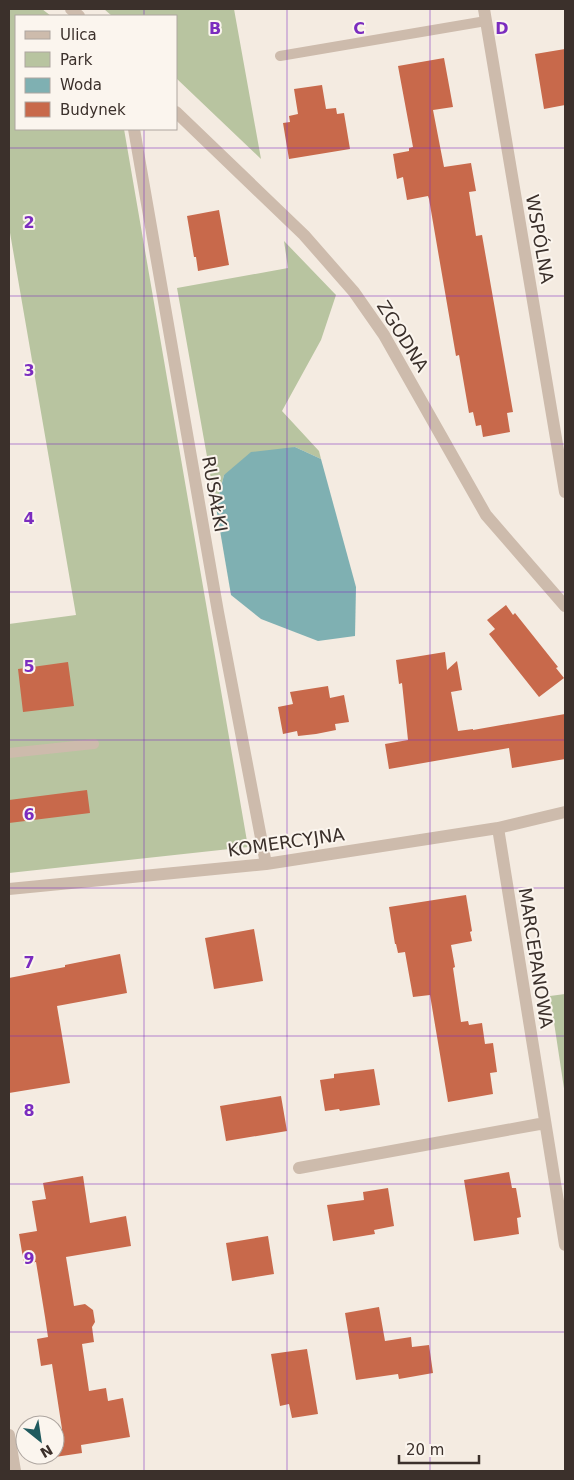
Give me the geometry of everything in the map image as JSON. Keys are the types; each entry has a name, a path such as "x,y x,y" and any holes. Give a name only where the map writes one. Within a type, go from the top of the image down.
{"street":[{"name":"WSPÓLNA","path":"485,15 565,492"},
{"name":"ZGODNA","path":"178,114 304,235 354,292 384,335 486,515 565,606"},
{"name":"RUSAŁKI","path":"134,130 218,612 266,864"},
{"name":"KOMERCYJNA","path":"9,889 266,864 498,828 565,812"},
{"name":"MARCEPANOWA","path":"498,828 565,1244"},
{"path":"299,1168 546,1123"},
{"path":"9,1435 15,1471"}],"lane":[{"name":"WSPÓLNA","path":"280,56 485,15"},
{"path":"9,754 94,744"}],"green space":[{"path":"9,9 42,9 50,15 15,15 15,130 124,130 248,847 9,873 9,624 76,615 9,227"},
{"path":"104,9 234,9 261,159 178,80 178,15 111,15"},
{"path":"284,241 336,295 321,340 282,411 319,451 321,459 295,447 224,475 216,507 177,288 288,268"},
{"path":"565,994 565,1095 550,996"}],"water":[{"path":"295,447 321,459 356,587 355,636 318,641 261,619 231,595 216,507 224,475 251,452"}],"building":[{"path":"565,49 565,105 544,109 535,54"},
{"path":"444,58 453,107 433,110 444,167 471,163 476,191 469,192 476,236 482,235 513,412 507,413 510,432 483,437 481,425 476,426 473,412 469,413 459,355 456,356 429,199 428,196 407,200 403,177 397,179 393,154 409,151 409,148 413,147 398,66"},
{"path":"322,85 326,109 336,108 337,114 344,113 350,149 289,159 283,123 290,122 289,116 298,114 294,89"},
{"path":"219,210 229,265 198,271 187,216"},
{"path":"506,605 513,615 515,613 558,667 556,668 564,678 539,697 489,634 495,629 487,620"},
{"path":"445,652 447,670 457,661 462,690 451,692 458,731 565,714 565,759 512,768 509,748 389,769 385,744 408,740 402,683 399,684 396,660"},
{"path":"68,662 74,706 23,712 18,669"},
{"path":"328,686 330,698 344,695 349,722 335,724 336,730 316,734 298,736 297,731 283,734 278,707 293,704 290,692"},
{"path":"87,790 90,813 9,823 9,800"},
{"path":"466,895 472,941 451,945 461,1022 468,1021 469,1025 482,1023 485,1044 493,1043 497,1072 490,1073 493,1094 448,1102 430,995 413,997 405,952 398,953 389,907"},
{"path":"254,929 263,981 214,989 205,938"},
{"path":"120,954 127,993 57,1006 70,1083 9,1093 9,978"},
{"path":"374,1069 380,1105 340,1111 339,1109 325,1111 320,1080 334,1078 334,1074"},
{"path":"281,1096 287,1131 226,1141 220,1106"},
{"path":"509,1172 512,1188 516,1188 521,1217 517,1218 519,1234 474,1241 464,1180"},
{"path":"83,1176 90,1223 126,1216 131,1246 66,1257 74,1306 85,1304 93,1310 95,1322 92,1327 94,1342 82,1344 89,1391 106,1388 108,1401 123,1398 130,1437 81,1445 82,1453 65,1456 65,1415 60,1415 52,1364 41,1366 37,1339 48,1337 36,1262 24,1264 19,1234 37,1231 32,1201 46,1199 43,1183"},
{"path":"388,1188 394,1226 374,1230 375,1234 333,1241 327,1205 364,1200 363,1192"},
{"path":"268,1236 274,1274 232,1281 226,1243"},
{"path":"379,1307 385,1341 411,1337 412,1347 429,1345 433,1373 399,1379 398,1374 356,1380 345,1313"},
{"path":"307,1349 318,1414 292,1418 289,1404 280,1406 271,1354"}]}
